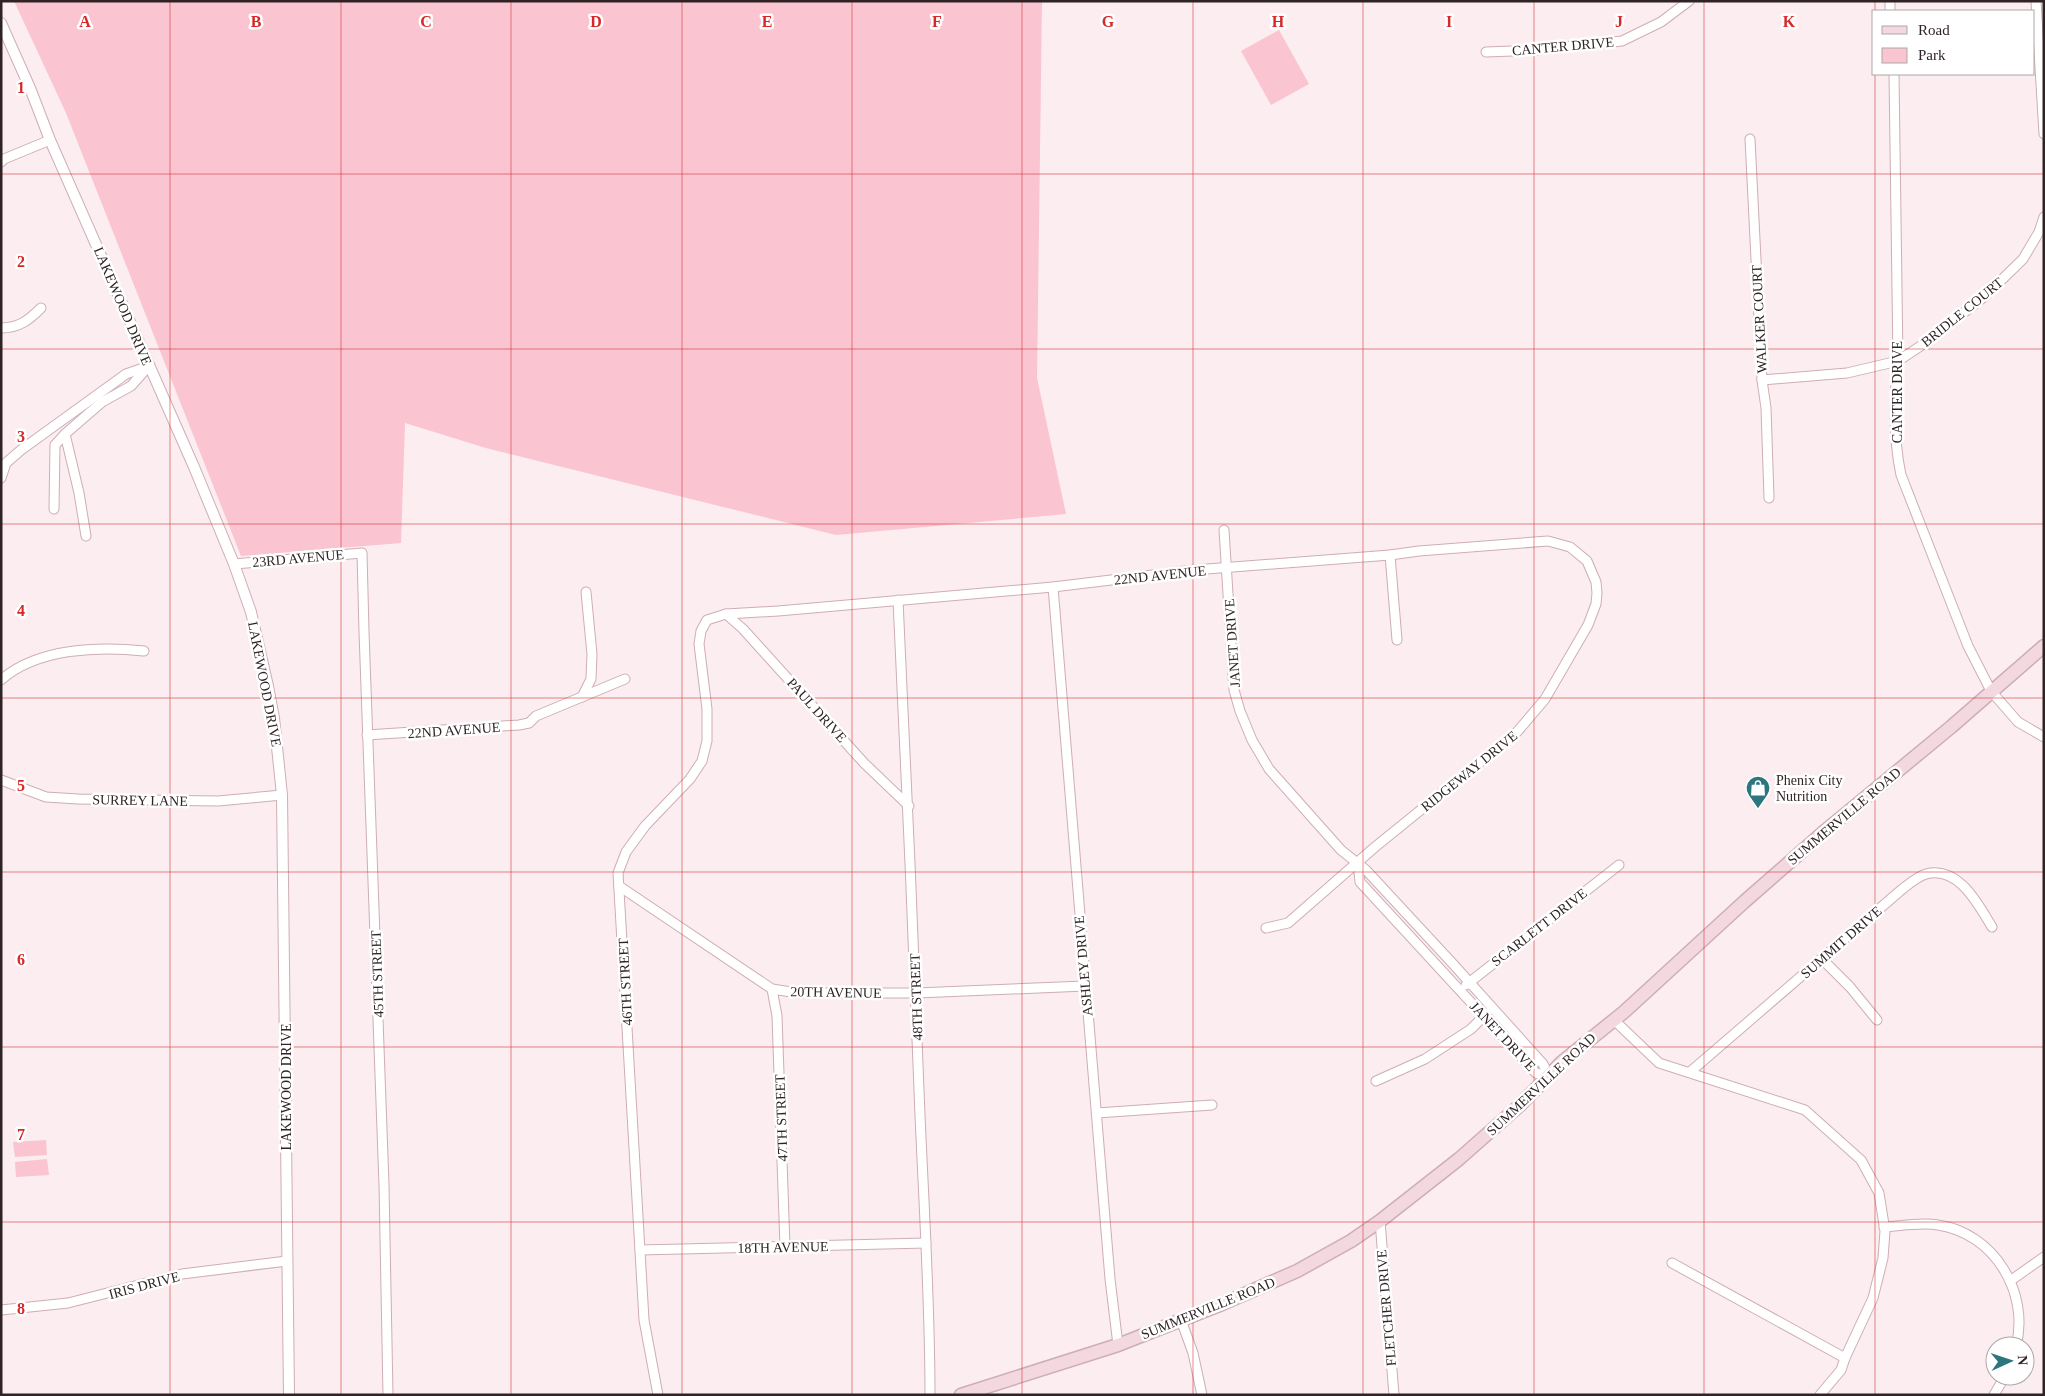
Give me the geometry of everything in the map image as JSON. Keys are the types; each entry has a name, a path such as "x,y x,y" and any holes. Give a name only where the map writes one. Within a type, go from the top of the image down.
{"main road":[{"name":"SUMMERVILLE ROAD","path":"961,1395 1118,1345 1181,1320 1297,1271 1351,1241 1380,1221 1459,1159 1519,1106 1562,1062 1614,1020 1798,855 1951,728 2044,646"}],"street":[{"name":"CANTER DRIVE","path":"1486,52 1537,50 1622,41 1661,22 1689,1"},
{"path":"2036,1 2044,134"},
{"name":"LAKEWOOD DRIVE","path":"1,23 234,564 251,612 268,686 274,718 282,795 289,1395"},
{"name":"CANTER DRIVE","path":"1894,75 1898,361 1895,388 1896,454 1901,475 1968,646 1991,691 2018,722 2044,737"},
{"name":"WALKER COURT","path":"1750,139 1762,380 1766,408 1769,498"},
{"path":"1,162 4,159 50,140"},
{"name":"BRIDLE COURT","path":"1762,380 1846,373 1867,370 1898,361 1925,343 1984,297 2023,260 2039,232 2044,217"},
{"path":"1,328 10,328 27,322 41,308"},
{"path":"54,509 55,445 102,402 131,386 149,366"},
{"path":"1,478 6,463 21,450 126,374 149,366"},
{"path":"65,434 79,493 86,536"},
{"name":"JANET DRIVE","path":"1224,530 1234,690 1252,740 1269,769 1341,850 1358,862 1493,1008 1543,1064 1549,1076"},
{"name":"22ND AVENUE","path":"726,614 1053,587 1226,568 1390,555 1419,550 1548,541 1570,547 1587,561"},
{"name":"23RD AVENUE","path":"234,564 362,553"},
{"name":"45TH STREET","path":"362,553 383,1165 388,1395"},
{"path":"1390,555 1396,640"},
{"name":"RIDGEWAY DRIVE","path":"1266,928 1288,923 1358,862 1517,732 1532,716 1545,699 1573,653 1596,604 1596,582 1587,561"},
{"name":"ASHLEY DRIVE","path":"1053,587 1110,1279 1118,1345"},
{"path":"582,697 591,679 592,654 586,592"},
{"name":"48TH STREET","path":"898,600 903,744 909,806 930,1395"},
{"name":"PAUL DRIVE","path":"726,614 743,629 864,763 909,806"},
{"name":"46TH STREET","path":"658,1395 644,1320 618,873 626,852 656,814 690,779 702,761 707,740 707,708 700,649 701,631 707,620 726,614"},
{"path":"1,680 31,660 64,652 121,649 144,651"},
{"name":"22ND AVENUE","path":"367,735 519,726 529,723 536,716 624,679"},
{"name":"SURREY LANE","path":"1,780 46,797 78,799 218,801 282,795"},
{"name":"JANET DRIVE","path":"1358,862 1360,882 1536,1073 1549,1076"},
{"name":"SCARLETT DRIVE","path":"1460,990 1619,865"},
{"name":"SUMMIT DRIVE","path":"1690,1072 1900,891 1918,878 1928,874 1951,878 1960,883 1975,900 1992,927"},
{"name":"20TH AVENUE","path":"619,886 772,989 798,993 916,994 1085,986"},
{"path":"1822,959 1850,987 1877,1020"},
{"name":"47TH STREET","path":"772,989 777,1016 785,1247"},
{"path":"1376,1081 1425,1059 1471,1029 1493,1008"},
{"path":"1614,1020 1659,1063 1804,1110 1861,1160 1879,1193 1884,1227 1883,1258 1873,1298 1844,1358 1841,1370 1820,1395"},
{"path":"1097,1113 1212,1105"},
{"name":"FLETCHER DRIVE","path":"1380,1221 1394,1395"},
{"path":"1884,1227 1938,1225 1967,1234 1985,1246 2000,1264 2015,1290 2018,1336"},
{"name":"18TH AVENUE","path":"640,1250 926,1243"},
{"path":"2010,1281 2044,1257"},
{"name":"IRIS DRIVE","path":"1,1310 76,1301 182,1274 287,1261"},
{"path":"1672,1263 1844,1358"},
{"path":"1181,1320 1193,1353 1202,1395"}],"green space":[{"path":"14,1 1042,1 1037,378 1066,514 836,535 486,448 405,423 401,543 241,556 66,113"},
{"path":"1279,30 1309,84 1271,105 1241,51"},
{"path":"46,1140 47,1155 15,1157 13,1142"},
{"path":"47,1159 49,1175 16,1177 15,1162"}],"place":[{"name":"Phenix City Nutrition","path":"1758,809"}]}
